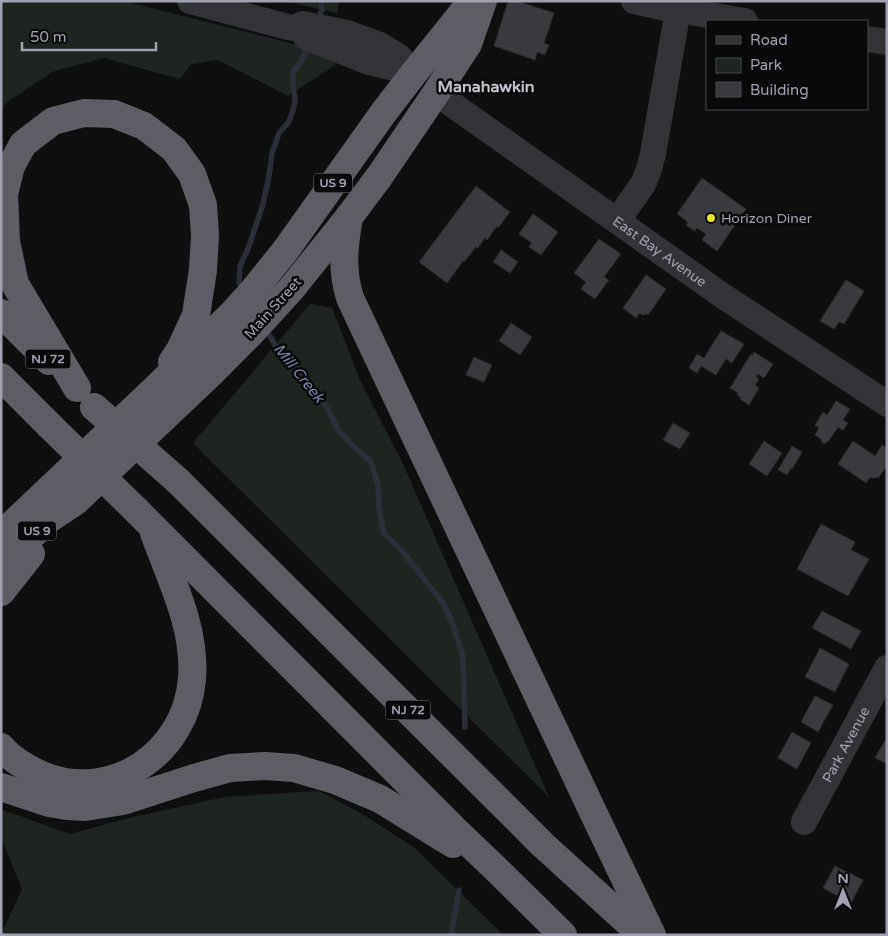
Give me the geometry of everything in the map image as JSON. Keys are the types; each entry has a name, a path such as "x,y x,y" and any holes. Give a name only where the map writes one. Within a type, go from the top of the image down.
{"highway":[{"name":"Main Street","path":"1,535 12,521 156,388 242,323 262,301 285,251 384,112 472,1"},
{"name":"Main Street","path":"262,301 292,288 379,177 468,44 483,1"},
{"path":"414,73 436,93"},
{"path":"85,397 15,284 6,241 4,194 11,166 23,144 53,121 84,113 114,114 144,126 174,149 192,174 204,205 204,270 196,314 180,350 156,388"},
{"path":"349,217 344,254 346,282 350,298 652,935"},
{"name":"NJ 72","path":"1,313 85,397 178,481 544,845 642,935"},
{"name":"Main Street","path":"1,565 48,520 76,501 212,373 242,323"},
{"path":"1,377 452,827 563,935"},
{"path":"1,400 13,409 49,425"},
{"path":"1,592 76,501"},
{"path":"1,748 18,763 52,779 71,783 90,783 110,780 131,772 161,750 170,738 183,715 190,692 192,678 191,649 185,617 144,518"},
{"path":"1,787 49,802 85,807 123,801 230,768 265,766 294,768 335,780 380,799 498,871"}],"street":[{"path":"190,1 327,37 347,33 380,45 398,56 414,73"},
{"path":"634,1 740,20"},
{"path":"746,1 746,20"},
{"path":"617,221 643,184 648,172 653,154 678,10"},
{"path":"868,39 887,42"},
{"name":"East Bay Avenue","path":"436,93 723,296 887,404"},
{"name":"Park Avenue","path":"804,822 887,668"}],"green space":[{"path":"1,1 124,1 297,45 337,64 288,96 218,60 191,64 180,79 104,58 54,71 6,103 1,112"},
{"path":"286,1 338,1 338,13 319,9"},
{"path":"310,304 332,308 360,380 403,464 549,797 193,443"},
{"path":"319,791 362,814 415,848 503,935 1,935 22,889 1,842 1,810 70,834 129,818 224,797"}],"building":[{"path":"508,1 517,1 554,13 544,43 549,45 545,55 537,52 535,60 494,46"},
{"name":"Horizon Diner","path":"702,178 746,209 717,251 702,240 706,234 697,228 695,231 686,225 688,222 677,214"},
{"path":"476,186 510,212 487,240 485,238 478,248 476,247 463,261 447,283 419,262"},
{"path":"533,214 558,232 541,255 529,247 532,243 519,234"},
{"path":"599,239 621,254 604,277 609,280 595,299 581,289 586,282 574,273"},
{"path":"501,250 518,262 510,273 493,262"},
{"path":"646,275 666,289 649,314 642,315 640,313 636,318 623,308"},
{"path":"846,280 864,291 844,324 839,322 834,329 820,321"},
{"path":"511,323 532,337 520,355 499,341"},
{"path":"721,331 744,344 732,363 726,359 716,375 701,366 697,373 689,368 697,354 704,358"},
{"path":"754,352 773,364 764,378 758,374 756,377 759,379 755,385 759,388 749,405 740,399 741,397 737,395 738,393 730,388"},
{"path":"474,357 492,365 484,382 466,375"},
{"path":"836,401 850,409 843,420 848,423 843,430 838,427 825,444 815,435 819,428 815,425 823,412 827,415"},
{"path":"673,423 690,433 680,449 663,440"},
{"path":"764,441 782,453 767,476 749,464"},
{"path":"853,441 875,456 882,445 887,448 887,466 879,477 870,477 866,483 838,464"},
{"path":"792,446 802,452 787,475 778,470"},
{"path":"821,524 855,542 851,550 869,559 848,596 797,569"},
{"path":"822,611 861,631 851,649 812,628"},
{"path":"820,648 849,664 835,692 805,677"},
{"path":"815,696 833,705 818,732 801,722"},
{"path":"792,732 811,743 797,769 778,758"},
{"path":"887,737 887,764 875,758"},
{"path":"835,866 863,880 851,903 823,888"}],"waterway":[{"name":"Mill Creek","path":"317,21 322,10 321,1"},
{"name":"Mill Creek","path":"243,290 239,283 240,266 248,249 263,204 272,153 279,133 288,123 293,111 295,99 293,72 302,60 308,46"},
{"name":"Mill Creek","path":"265,328 281,355 302,373 328,409 338,430 371,462 378,485 383,532 403,552 443,603 452,622 463,657 465,727"},
{"name":"Mill Creek","path":"451,935 459,890"}],"place":[{"name":"Horizon Diner","path":"711,218"}],"district":[{"name":"Manahawkin","path":"486,87"}]}
